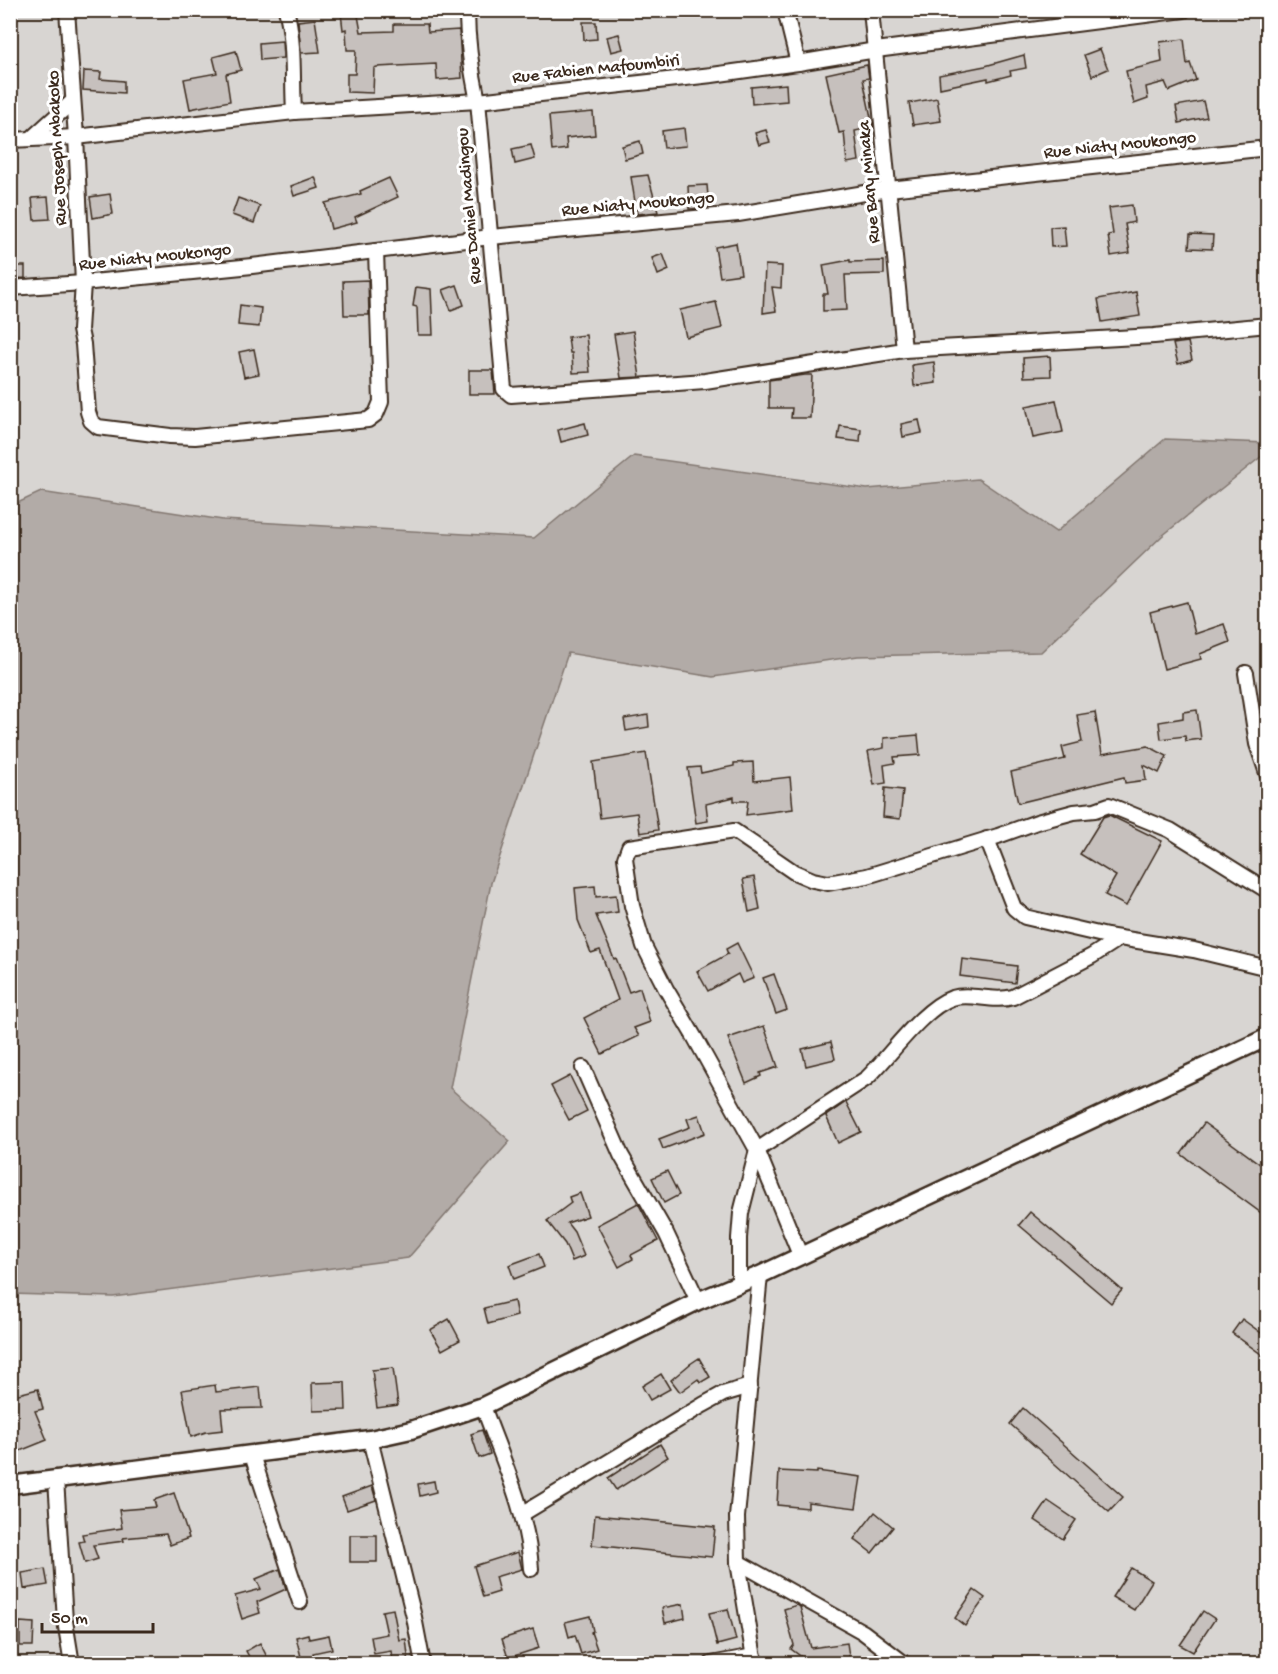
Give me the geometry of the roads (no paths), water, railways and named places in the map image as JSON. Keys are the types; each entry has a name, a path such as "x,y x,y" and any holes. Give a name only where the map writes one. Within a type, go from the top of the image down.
{"street":[{"name":"Rue Joseph Mbakoko","path":"67,10 83,283 80,330 88,412 91,421 98,427 195,437 368,420 376,414 381,402 376,251"},
{"path":"286,10 289,19 294,112"},
{"name":"Rue Daniel Madingou","path":"467,10 469,63 478,101 504,389 511,395 705,381 904,350"},
{"path":"785,10 798,63"},
{"name":"Rue Bary Minaka","path":"871,10 904,350"},
{"name":"Rue Fabien Mafoumbiri","path":"10,140 76,137 294,112 478,101 798,63 876,50 1184,10"},
{"path":"32,138 73,101"},
{"name":"Rue Niaty Moukongo","path":"10,288 83,283 490,237 738,214 889,189 1268,148"},
{"path":"904,350 1154,336 1268,325"},
{"path":"1246,673 1257,744 1268,776"},
{"path":"800,1255 757,1150 644,946 629,887 625,858 629,847 734,831 794,872 828,883 867,876 1038,822 1074,812 1095,810 1109,804 1170,830 1268,891"},
{"path":"987,839 1014,908 1025,917 1120,938 1194,950 1268,968"},
{"path":"739,1284 741,1213 757,1150 867,1078 911,1029 952,998 970,996 1001,1000 1013,997 1092,956 1120,938"},
{"path":"10,1485 370,1439 411,1430 483,1406 698,1301 760,1275 1268,1037"},
{"path":"583,1068 621,1155 666,1233 698,1301"},
{"path":"711,1664 754,1660 738,1562 737,1517 760,1275"},
{"path":"522,1514 702,1405 723,1394 750,1386"},
{"path":"483,1406 522,1514 530,1550 531,1569"},
{"path":"370,1439 412,1606 423,1664"},
{"path":"252,1455 300,1602"},
{"path":"56,1479 65,1622 72,1664"},
{"path":"738,1562 863,1632 905,1664"}]}
